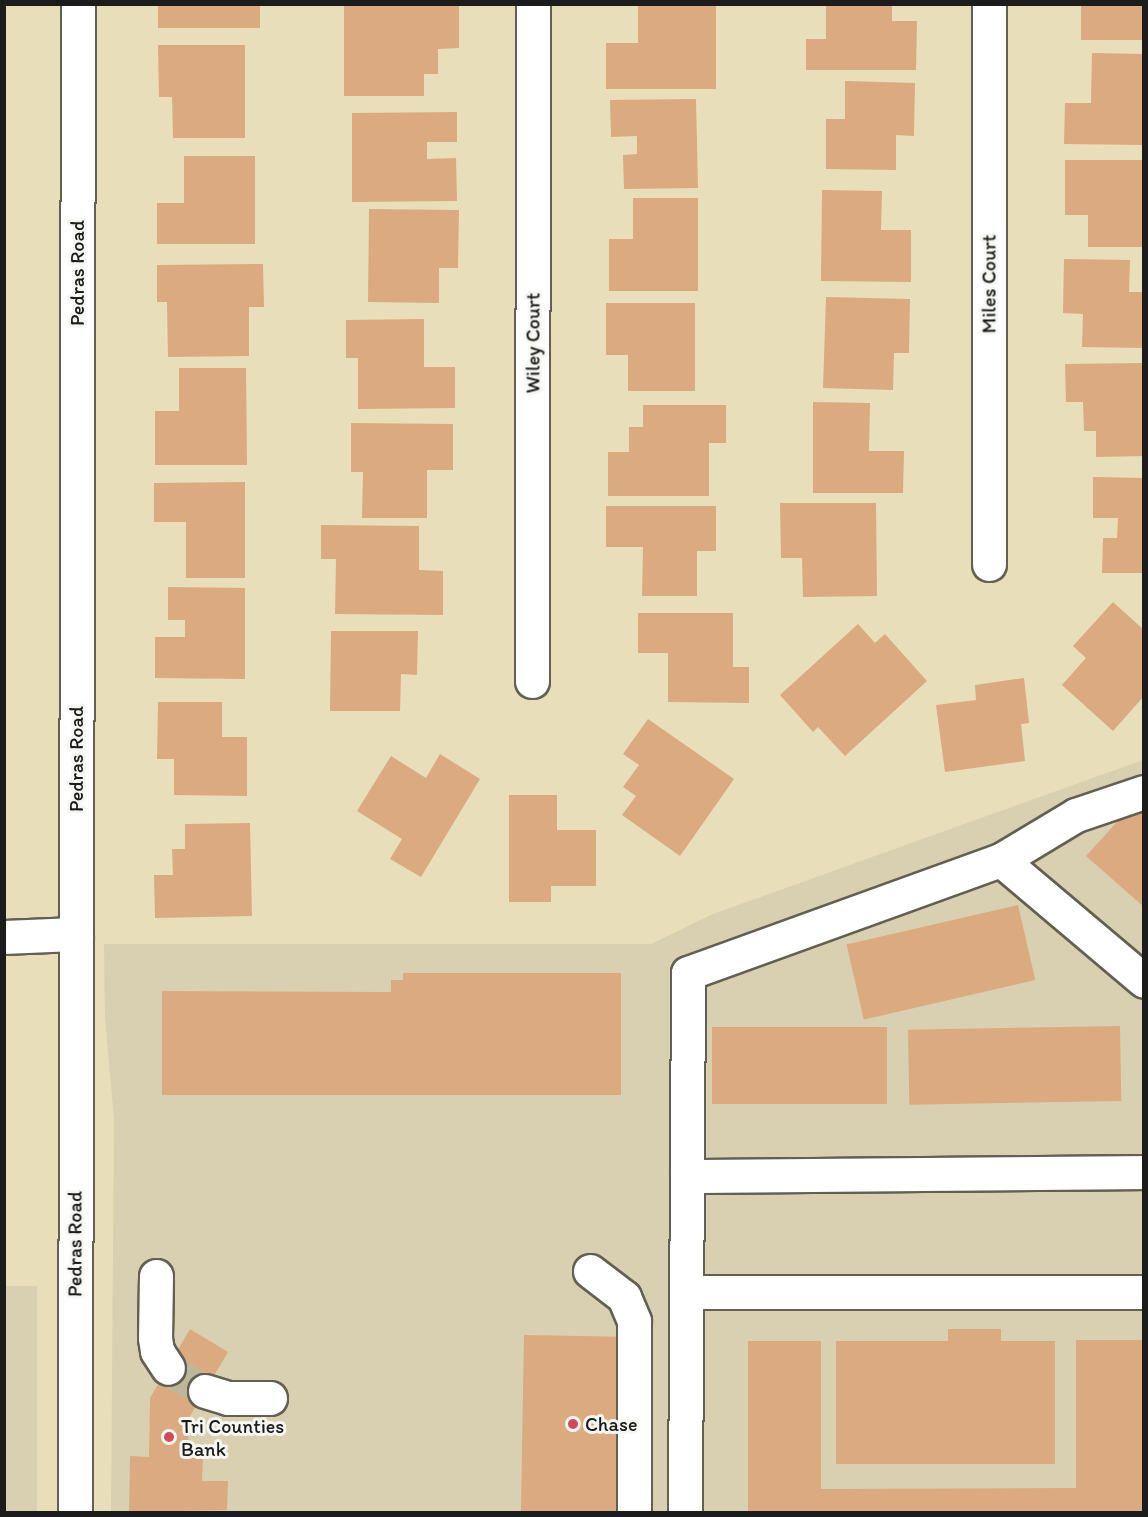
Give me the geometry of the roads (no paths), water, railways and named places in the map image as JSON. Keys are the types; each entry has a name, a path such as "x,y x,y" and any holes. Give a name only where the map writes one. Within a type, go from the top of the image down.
{"street":[{"name":"Pedras Road","path":"75,1512 78,4"},
{"name":"Wiley Court","path":"532,681 533,4"},
{"name":"Miles Court","path":"989,4 989,564"},
{"path":"685,1512 688,973 1001,860 1077,815 1143,792"},
{"path":"1001,860 1143,981"},
{"path":"4,936 76,934"},
{"path":"687,1176 1143,1172"},
{"path":"590,1270 624,1297 634,1321 634,1512"},
{"path":"156,1275 155,1338 157,1351 168,1368"},
{"path":"687,1292 1143,1292"},
{"path":"206,1391 228,1398 270,1398"}],"tunnel":[{"path":"168,1368 205,1391"}],"place":[{"name":"Chase","path":"573,1424"},
{"name":"Tri Counties Bank","path":"169,1437"}]}
